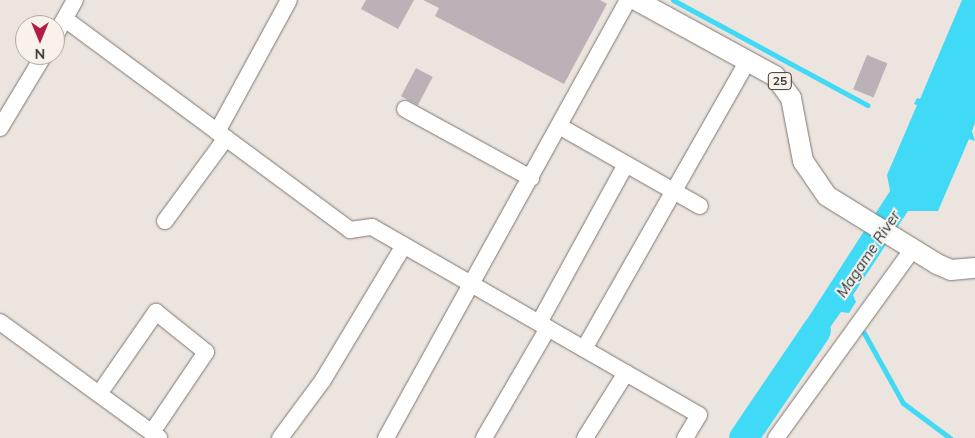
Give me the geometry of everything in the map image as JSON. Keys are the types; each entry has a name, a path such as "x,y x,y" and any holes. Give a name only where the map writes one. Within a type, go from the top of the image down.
{"main road":[{"name":"25","path":"636,0 775,76 785,87 791,98 803,161 813,179 827,196 859,217 951,270 975,268"}],"street":[{"path":"75,0 65,19 350,230 372,227 699,415 685,438"},
{"path":"165,221 221,135 290,0"},
{"path":"386,438 628,0"},
{"path":"584,349 748,60"},
{"path":"0,128 38,65"},
{"path":"405,109 531,178"},
{"path":"559,126 700,206"},
{"path":"484,438 544,326 626,164"},
{"path":"280,438 323,380 404,245"},
{"path":"776,438 913,249"},
{"path":"0,322 155,435 206,352 156,312 99,394"},
{"path":"585,438 626,373"}],"water":[{"path":"962,0 975,0 975,123 972,131 975,141 969,139 938,211 908,211 853,295 856,302 849,313 841,312 801,368 784,355 890,191 887,175 917,105 914,104 917,98 920,99"}],"building":[{"path":"366,0 414,0 398,29 361,9"},
{"path":"423,0 600,0 607,4 564,84 435,16 439,8"},
{"path":"867,55 887,63 874,98 853,89"},
{"path":"416,68 433,77 418,105 401,96"}],"waterway":[{"path":"673,0 867,105"},
{"name":"Magame River","path":"743,438 816,330"},
{"path":"864,333 903,403 950,438"}]}
